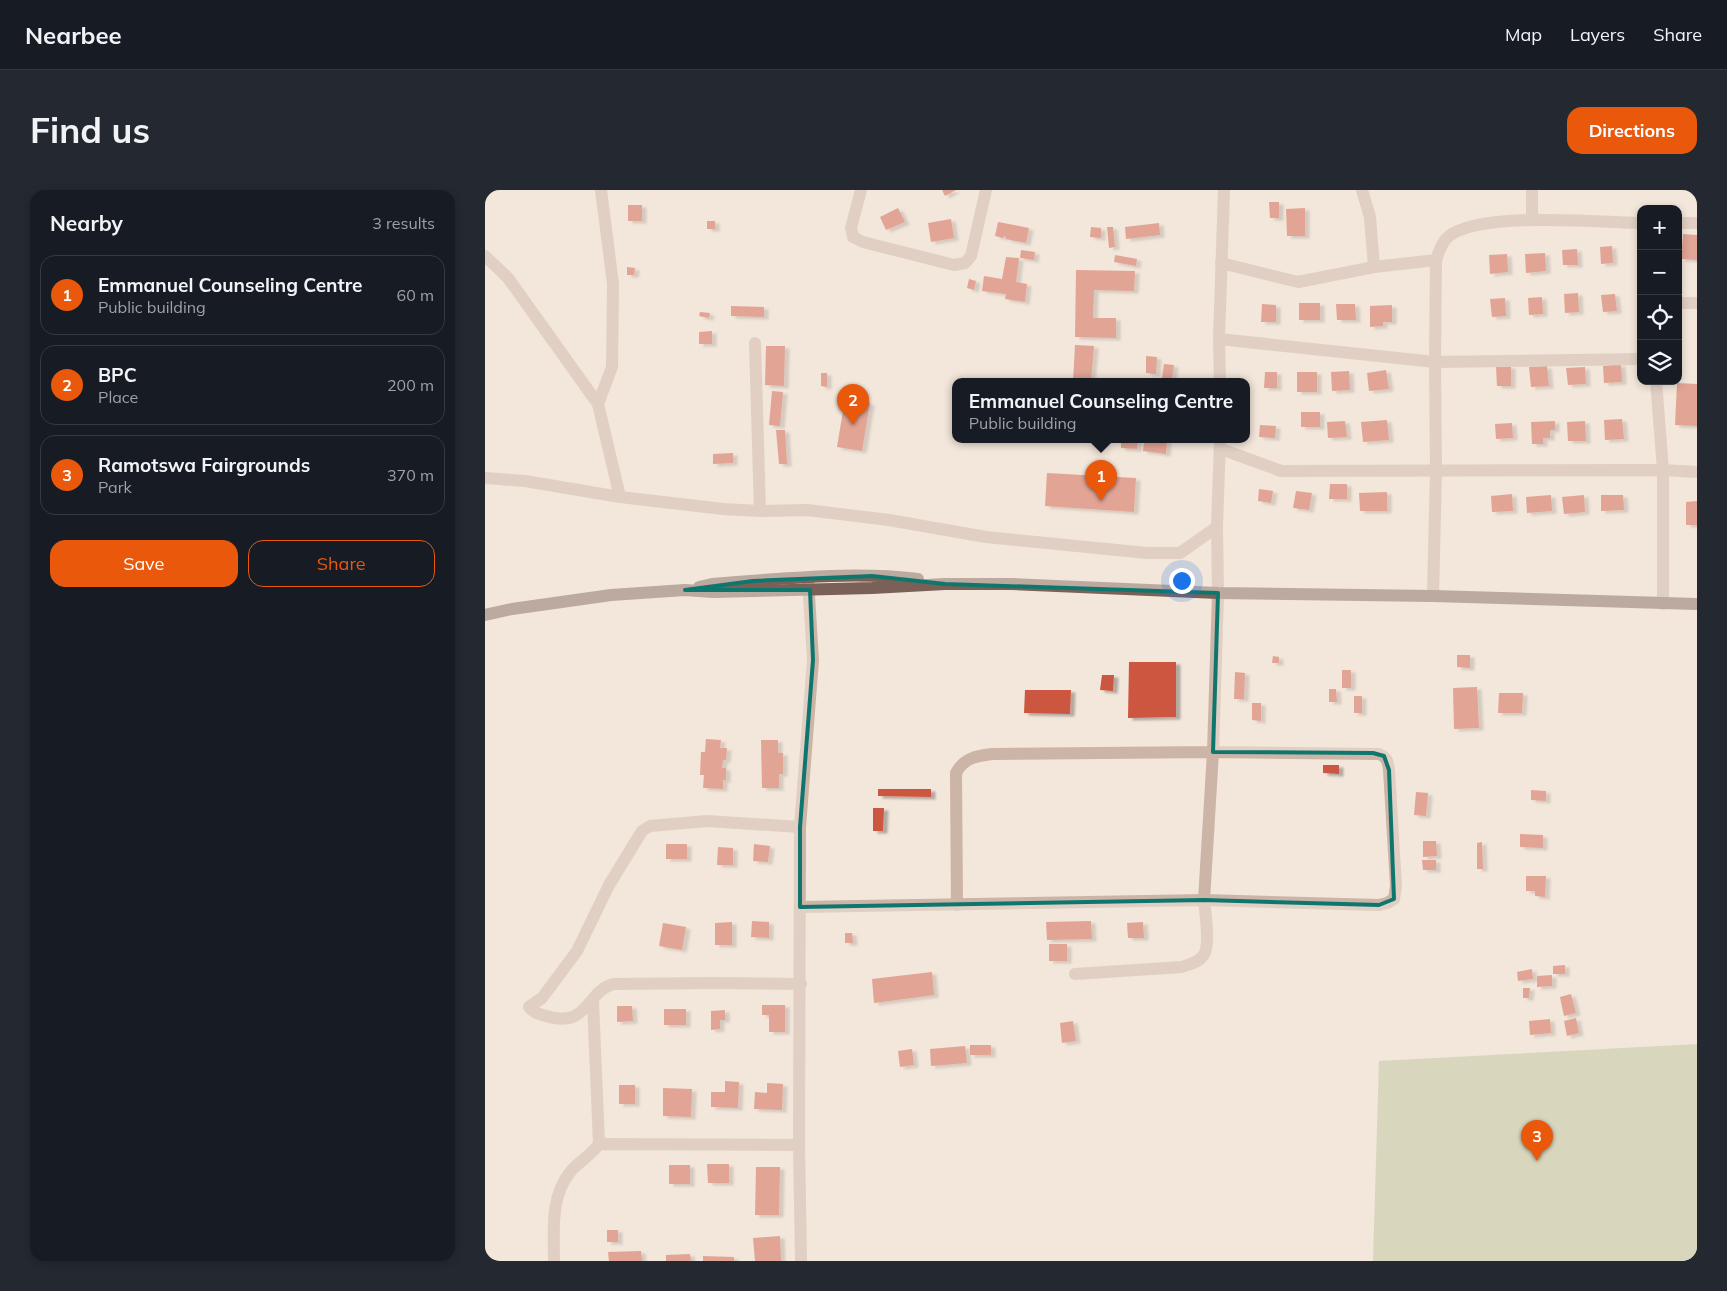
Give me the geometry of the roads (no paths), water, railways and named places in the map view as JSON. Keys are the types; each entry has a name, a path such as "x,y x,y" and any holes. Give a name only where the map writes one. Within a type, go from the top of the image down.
{"main road":[{"path":"485,615 512,609 611,595 685,590 712,584 809,583 872,576 907,578 945,584 1011,584 1218,593 1433,596 1697,604"}],"street":[{"path":"598,404 612,367 613,284 601,190"},
{"path":"861,190 851,228 853,237 863,242 954,265 965,263 971,256 986,190"},
{"path":"1220,378 1219,339 1224,190"},
{"path":"1362,190 1370,216 1375,267"},
{"path":"1532,190 1533,220"},
{"path":"1433,596 1436,471 1436,260 1441,246 1448,237 1462,228 1485,222 1533,220 1637,223"},
{"path":"1682,223 1697,223"},
{"path":"485,256 508,278 598,404 620,497"},
{"path":"1221,264 1298,282 1375,267 1436,260"},
{"path":"1682,303 1697,302"},
{"path":"1219,339 1435,362 1637,359"},
{"path":"755,343 760,512"},
{"path":"1656,385 1663,470 1663,604"},
{"path":"1075,974 1182,967 1197,962 1205,956 1207,945 1204,900 1213,752 1218,593 1217,527 1221,444 1281,472 1663,470 1697,472"},
{"path":"485,478 525,481 620,497 760,512 807,510 889,520 986,537 1147,554 1180,553 1217,527"},
{"path":"801,1261 799,1145 800,827 813,660 809,583"},
{"path":"800,907 957,905 1204,900 1379,905 1394,899 1396,894 1388,762 1384,756 1373,753 1213,752 992,754 976,756 968,759 960,766 956,773 957,905"},
{"path":"800,827 707,822 650,826 642,831 609,885 577,951 543,998 529,1007 533,1012 555,1019 569,1018 578,1014 593,1001 600,990 613,984 713,982 801,984"},
{"path":"554,1261 554,1212 559,1191 571,1171 593,1152 599,1144 593,1001"},
{"path":"599,1144 799,1145"}],"place":[{"name":"BPC","path":"853,425"},
{"name":"Emmanuel Counseling Centre","path":"1101,501"},
{"name":"Ramotswa Fairgrounds","path":"1537,1161"}]}
